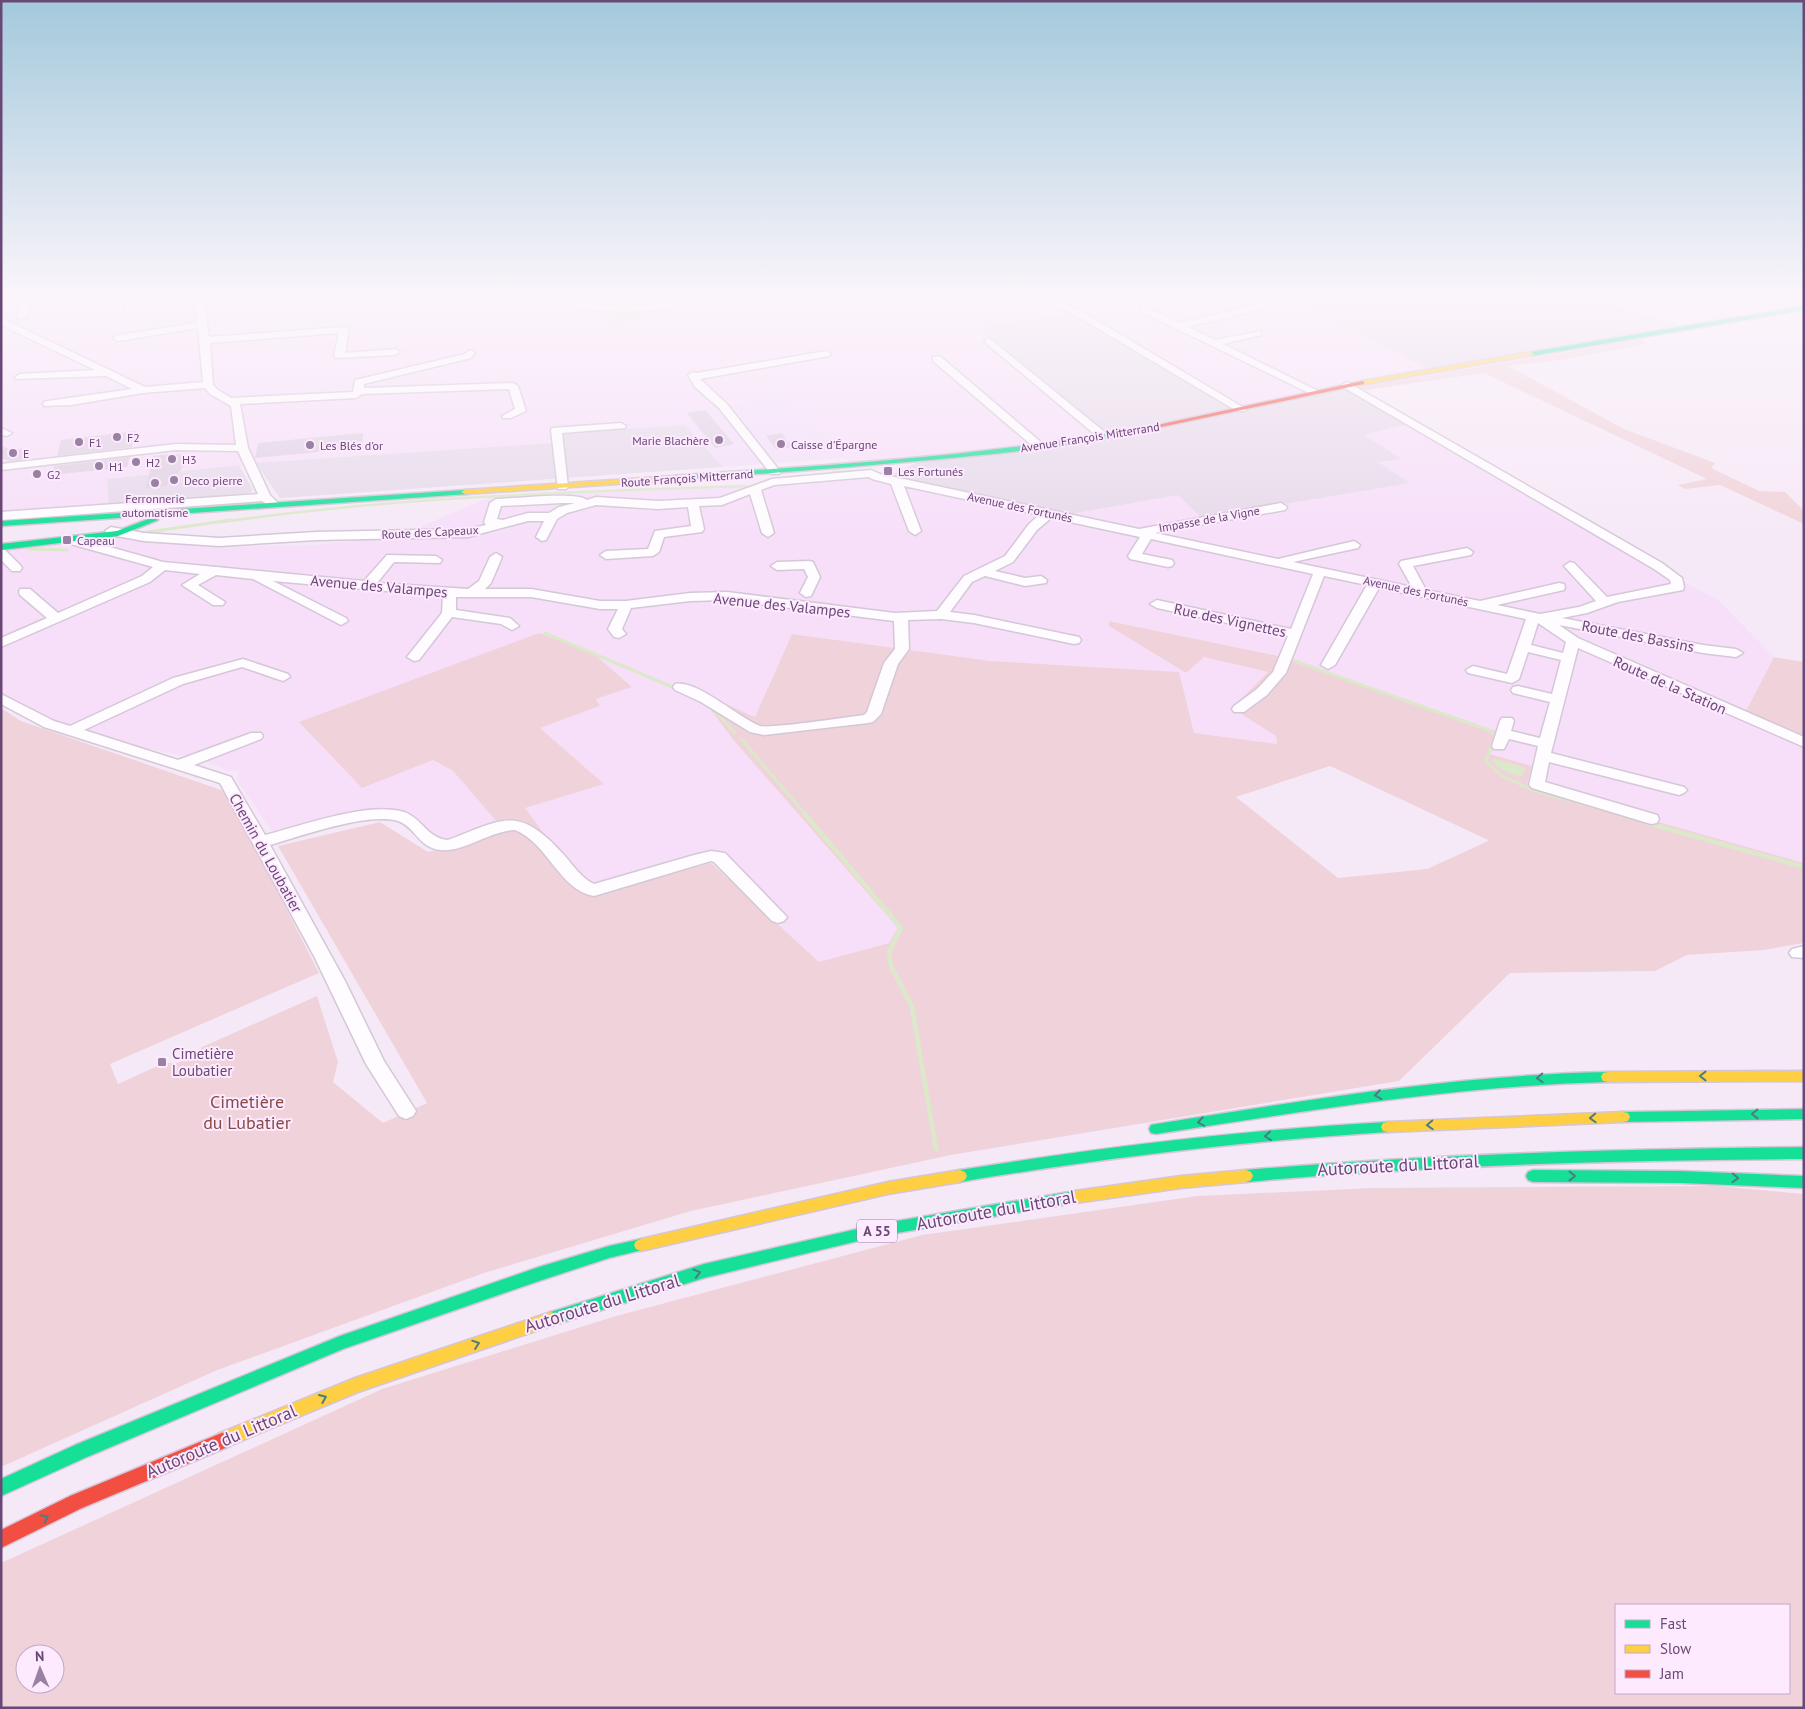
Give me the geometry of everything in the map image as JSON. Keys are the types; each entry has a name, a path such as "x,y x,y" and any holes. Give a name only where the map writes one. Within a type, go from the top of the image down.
{"main road":[{"name":"Avenue François Mitterrand","path":"906,461 1039,446 1103,436 1241,409 1347,385 1396,377"},
{"name":"Route François Mitterrand","path":"469,492 773,477 906,461"},
{"path":"269,500 469,492"},
{"path":"1,528 164,518 469,492"},
{"path":"116,531 131,520 144,515 248,506"},
{"path":"1,524 248,506"},
{"path":"1,547 97,536 164,518"},
{"path":"1145,1131 1404,1091 1481,1082 1550,1078 1804,1076"},
{"path":"609,1252 888,1188 1012,1166 1178,1144 1330,1130 1494,1122 1645,1116 1804,1114"},
{"name":"Autoroute du Littoral","path":"1,1539 76,1502 355,1385 538,1323 704,1271 888,1228 1035,1202 1181,1182 1345,1166 1426,1161 1669,1154 1804,1153"},
{"path":"842,1186 910,1173"},
{"path":"1181,1182 1393,1176"},
{"path":"1524,1176 1680,1177 1804,1182"},
{"path":"1,1488 81,1451 340,1343 609,1252 756,1206"}],"street":[{"path":"20,377 25,377"},
{"path":"117,377 143,390"},
{"path":"207,377 208,385 214,392 236,405 242,448 269,500"},
{"path":"359,391 359,382 381,377"},
{"path":"694,377 723,406 773,477"},
{"path":"958,377 1039,446"},
{"path":"1031,377 1103,436"},
{"path":"1186,377 1241,409"},
{"path":"1284,377 1315,392"},
{"path":"48,404 96,403 143,390 208,385"},
{"name":"Avenue des Fortunés","path":"773,477 871,473 876,477 1537,617 1582,610 1678,587 1676,578 1347,385"},
{"path":"230,401 356,395 359,391 513,386 521,411 507,416"},
{"path":"562,486 556,430 621,426"},
{"path":"1,467 176,447 242,448"},
{"name":"Route des Capeaux","path":"116,531 144,537 219,542 316,536 468,533 528,518 552,518 563,510 596,501 658,506 722,501 754,488 773,477"},
{"path":"896,481 915,531"},
{"path":"754,488 768,533"},
{"path":"504,524 490,522 496,502 562,499 596,501"},
{"path":"248,506 269,500"},
{"path":"1,516 269,500"},
{"path":"606,555 652,552 659,534 698,529 693,503"},
{"name":"Impasse de la Vigne","path":"1142,533 1281,507"},
{"path":"941,615 968,579 1010,559 1033,527 1049,513"},
{"path":"542,537 552,518"},
{"path":"1142,533 1134,556 1168,563"},
{"name":"Avenue des Valampes","path":"71,540 162,566 249,575 450,593 531,593 600,605 626,605 690,597 727,596 901,617 941,615 974,619 1074,640"},
{"path":"1276,562 1354,545"},
{"path":"1,552 16,568"},
{"path":"1421,592 1405,564 1467,552"},
{"path":"472,593 485,583 496,557"},
{"path":"368,585 391,558 436,560"},
{"path":"777,566 809,565 814,577 806,593"},
{"path":"1,643 146,579 162,566"},
{"path":"1570,566 1605,603"},
{"path":"215,571 188,585 218,602"},
{"name":"Rue des Vignettes","path":"1157,604 1296,634 1320,571"},
{"path":"985,572 1025,582 1041,580"},
{"name":"Avenue des Valampes","path":"249,575 341,621"},
{"path":"1328,666 1376,583"},
{"path":"1480,605 1559,587"},
{"path":"765,601 824,590"},
{"path":"26,592 57,619"},
{"path":"414,657 449,613 450,593"},
{"path":"619,634 615,629 626,605"},
{"path":"449,613 505,621 512,626"},
{"path":"680,687 706,699 756,729 764,731 868,719 874,714 891,662 902,649 901,617"},
{"path":"1472,670 1512,679 1537,617"},
{"name":"Route de la Station","path":"1537,617 1573,641 1804,743"},
{"name":"Route des Bassins","path":"1537,617 1704,649 1736,653"},
{"path":"1239,709 1262,692 1279,673 1296,634"},
{"path":"1573,641 1537,785 1651,819"},
{"path":"1531,649 1569,658"},
{"path":"71,731 178,681 243,663 283,677"},
{"path":"1518,690 1558,700"},
{"name":"Chemin du Loubatier","path":"1,698 49,724 226,780 336,981 389,1090 406,1111"},
{"path":"1503,733 1545,750 1679,790"},
{"path":"179,765 256,736"},
{"path":"260,842 351,818 389,815 403,818 431,843 441,846 499,828 518,825 530,830 578,882 588,889 594,890 694,860 719,856 778,917"}],"shaded area":[{"path":"1,377 1402,377 1108,436 859,465 845,458 788,394 678,412 685,425 562,433 551,443 256,463 108,479 109,506 1,516"},
{"path":"1038,377 1186,377 1241,409 1347,385 1411,423 1364,435 1402,459 1378,462 1410,483 1202,518 1178,495 1065,515 887,477 926,458 1107,435"},
{"path":"788,394 845,458 723,467 685,425 678,412"},
{"path":"1411,423 1676,578 1718,600 1774,657 1745,713 1804,742 1804,864 1527,785 1531,766 1490,754 1501,733 1283,657 1110,621 1109,626 1186,673 1204,657 1268,672 1277,744 1194,733 1178,672 991,661 792,634 755,717 681,684 676,687 647,675 707,705 735,742 898,928 889,943 819,962 711,863 592,897 524,808 603,784 539,728 600,706 596,699 632,687 593,653 361,788 433,760 453,771 498,822 440,842 416,817 396,810 361,813 275,836 237,780 239,771 229,771 200,760 71,731 1,698 1,547 117,537 221,547 315,545 398,536 490,497 803,484 876,477 1065,515 1178,495 1409,482 1378,462 1401,458 1363,435"},
{"path":"685,425 723,467 280,498 256,463 551,443 562,433"},
{"path":"239,465 253,490 250,493 109,506 107,479"},
{"path":"1495,759 1523,767 1525,769 1522,776 1514,775 1501,769 1492,760"}],"green space":[{"path":"1421,377 1458,377 1365,390 1355,388"},
{"path":"1492,377 1528,377 1624,429 1715,463 1711,468 1759,491 1785,492 1804,511 1804,524 1720,485 1685,489 1678,485 1707,479"},
{"name":"Cimetière du Lubatier","path":"1109,621 1283,657 1502,733 1490,754 1532,766 1527,785 1804,863 1804,943 1764,950 1687,955 1655,971 1510,973 1399,1081 951,1155 691,1211 484,1273 215,1371 1,1467 1,708 21,721 227,792 319,973 110,1064 118,1084 164,1063 177,1063 185,1060 194,1056 202,1047 317,996 338,1062 333,1082 383,1123 427,1103 278,846 380,822 428,852 505,831 453,771 433,760 362,788 299,722 539,633 593,653 632,687 596,699 600,706 540,728 604,784 525,808 591,897 711,863 819,962 889,943 898,928 735,742 707,705 681,684 755,717 792,634 991,661 1179,672 1194,733 1277,744 1276,736 1232,708 1268,672 1204,657 1186,673 1109,626","holes":["1330,766 1488,840 1427,869 1338,878 1236,797"]},
{"path":"1774,657 1804,662 1804,740 1745,713"},
{"path":"1716,1186 1804,1194 1804,1708 1,1708 1,1563 382,1389 616,1316 922,1235 1197,1196 1372,1188"}],"building":[{"path":"705,410 734,444 715,448 687,413"},
{"path":"136,431 132,447 57,456 61,440"},
{"name":"Les Blés d'or","path":"363,433 362,448 255,458 258,443"},
{"name":"Caisse d'Épargne","path":"782,433 792,447 777,450 766,436"},
{"name":"E","path":"1,446 12,450 26,448 22,460 9,461 1,458"},
{"path":"171,454 194,455 166,486 146,488 153,456"},
{"path":"130,457 127,467 52,475 54,466"}],"waterway":[{"path":"833,472 853,471"},
{"path":"678,483 689,482"},
{"path":"222,522 418,501 549,493 746,486"},
{"path":"141,533 231,520"},
{"path":"28,549 67,550"},
{"path":"545,633 677,689"},
{"path":"1292,660 1491,731 1495,736 1486,761 1502,776 1535,791 1623,815"},
{"path":"713,709 735,733"},
{"path":"741,739 806,815"},
{"path":"805,814 901,928 889,952 891,966 912,1007 936,1149"},
{"path":"1619,814 1636,819"},
{"path":"1647,823 1804,867"}],"traffic: fast":[{"path":"659,479 824,467 1038,446 1152,427"},
{"path":"1,524 465,492"},
{"path":"1,547 118,533 154,520"},
{"path":"1156,1129 1325,1102 1438,1087 1551,1078 1608,1077"},
{"path":"1623,1117 1804,1114"},
{"path":"960,1176 1173,1145 1280,1134 1388,1127"},
{"path":"1246,1176 1385,1165 1525,1158 1664,1154 1804,1153"},
{"path":"1533,1176 1680,1177 1804,1182"},
{"path":"551,1319 704,1271 879,1230 1075,1197"},
{"path":"1,1488 81,1451 340,1343 539,1274 609,1252 641,1245"}],"traffic: slow":[{"path":"1362,383 1398,377"},
{"path":"465,492 659,479"},
{"path":"1608,1077 1804,1076"},
{"path":"1388,1127 1623,1117"},
{"path":"641,1245 888,1188 960,1176"},
{"path":"1075,1197 1181,1182 1246,1176"},
{"path":"224,1440 355,1385 551,1319"}],"traffic: jam":[{"path":"1152,427 1362,383"},
{"path":"1,1539 76,1502 224,1440"}],"place":[{"name":"F2","path":"117,437"},
{"name":"Marie Blachère","path":"719,440"},
{"name":"F1","path":"79,442"},
{"name":"Caisse d'Épargne","path":"781,444"},
{"name":"Les Blés d'or","path":"310,445"},
{"name":"E","path":"13,453"},
{"name":"H3","path":"172,459"},
{"name":"H2","path":"136,462"},
{"name":"H1","path":"99,466"},
{"name":"Les Fortunés","path":"888,471"},
{"name":"G2","path":"37,474"},
{"name":"Deco pierre","path":"174,480"},
{"name":"Ferronnerie automatisme","path":"155,483"},
{"name":"Capeau","path":"67,540"},
{"name":"Cimetière Loubatier","path":"162,1062"}]}
